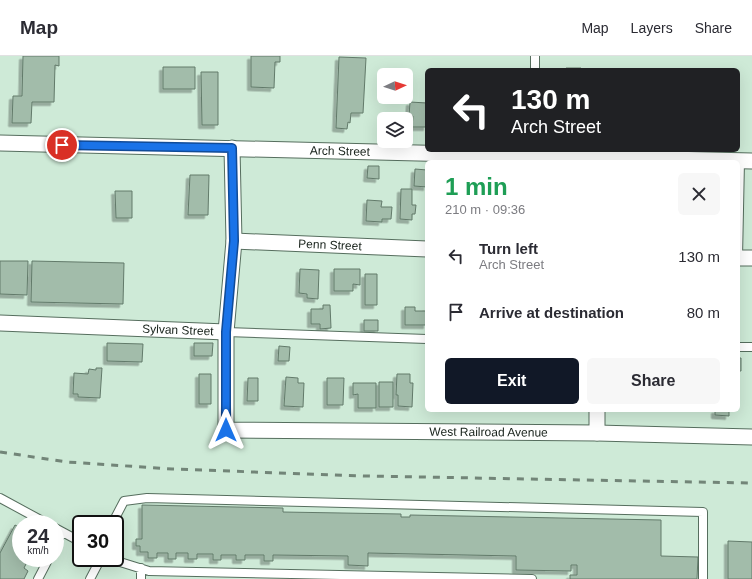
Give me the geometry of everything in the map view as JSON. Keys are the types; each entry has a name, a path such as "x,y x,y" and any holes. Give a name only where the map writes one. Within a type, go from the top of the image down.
{"street":[{"name":"Arch Street","path":"0,143 425,151"},
{"path":"226,332 234,241 232,148"},
{"name":"Arch Street","path":"474,152 534,153 605,160"},
{"name":"Penn Street","path":"234,241 425,249"},
{"path":"740,258 752,258"},
{"name":"Sylvan Street","path":"0,322 226,332"},
{"name":"West Railroad Avenue","path":"226,332 226,430 597,433 752,437"},
{"path":"597,412 597,433"}],"lane":[{"path":"534,68 535,56"},
{"path":"740,234 746,161"},
{"name":"Sylvan Street","path":"226,332 425,339"},
{"path":"740,347 752,347"},
{"path":"117,515 124,501 147,498 703,512 703,579"},
{"path":"1,501 30,515"},
{"path":"124,563 150,571 183,575 532,579"},
{"path":"38,579 44,567"},
{"path":"90,579 96,567"},
{"path":"141,568 141,579"}],"building":[{"path":"23,56 59,56 59,66 55,65 54,102 32,102 31,123 12,123 13,96 22,96"},
{"path":"251,56 280,56 280,62 275,62 274,88 251,87"},
{"path":"339,57 366,58 363,113 351,113 350,123 348,122 347,129 336,128"},
{"path":"163,67 195,67 195,89 163,89"},
{"path":"201,72 218,72 218,125 202,125"},
{"path":"413,102 425,103 425,127 413,127 413,112 409,112 410,104 413,104"},
{"path":"368,166 379,166 379,179 367,178"},
{"path":"415,169 425,170 425,187 414,186"},
{"path":"190,175 209,175 208,215 188,215"},
{"path":"401,189 412,189 412,205 416,205 415,214 412,214 412,220 400,219"},
{"path":"115,191 132,191 132,218 116,218"},
{"path":"367,200 382,201 381,207 392,207 391,219 382,219 382,222 366,221"},
{"path":"0,261 28,261 27,295 0,294"},
{"path":"32,261 124,263 123,304 31,302"},
{"path":"300,269 319,270 318,299 307,298 307,294 299,293"},
{"path":"334,269 360,269 360,285 353,284 353,291 334,291"},
{"path":"365,274 377,274 377,305 365,305"},
{"path":"323,305 330,305 331,328 320,329 320,324 311,324 311,309 323,309"},
{"path":"405,307 415,307 415,311 425,311 425,325 405,325"},
{"path":"364,320 378,320 378,331 364,331"},
{"path":"107,343 143,344 142,362 107,361"},
{"path":"194,343 213,343 212,356 194,356"},
{"path":"279,346 290,347 289,361 278,361"},
{"path":"740,358 741,358 740,371"},
{"path":"96,368 102,368 100,398 78,397 78,394 73,394 74,373 88,374 89,369 96,370"},
{"path":"199,374 211,374 211,404 199,404"},
{"path":"397,374 410,374 410,383 413,383 412,407 398,406 398,395 396,395"},
{"path":"286,377 298,378 298,383 304,383 303,407 284,406"},
{"path":"248,378 258,378 258,401 247,401"},
{"path":"327,378 344,378 343,405 327,405"},
{"path":"379,382 393,382 393,407 379,407"},
{"path":"353,383 376,383 376,408 358,408 358,394 353,395"},
{"path":"715,412 729,412 729,416 715,415"},
{"path":"142,505 283,508 283,512 401,514 401,517 410,517 410,515 661,520 661,556 698,557 697,579 570,579 570,575 577,575 577,565 571,565 571,571 516,570 516,556 368,553 368,566 348,565 348,556 273,555 273,561 264,561 264,555 245,555 245,560 236,560 236,555 221,555 221,560 213,560 213,554 197,554 197,559 188,559 188,553 176,553 176,559 168,559 168,553 157,553 157,558 148,558 148,552 140,552 140,546 136,546 136,539 142,539"},
{"path":"12,531 12,567 24,567 28,571 24,579 0,579 0,553"},
{"path":"728,541 752,542 752,579 728,579"}],"railway":[{"path":"0,452 67,462 172,469 364,476 752,483"}],"route":[{"path":"62,145 232,148 234,241 226,332 226,430"}]}
